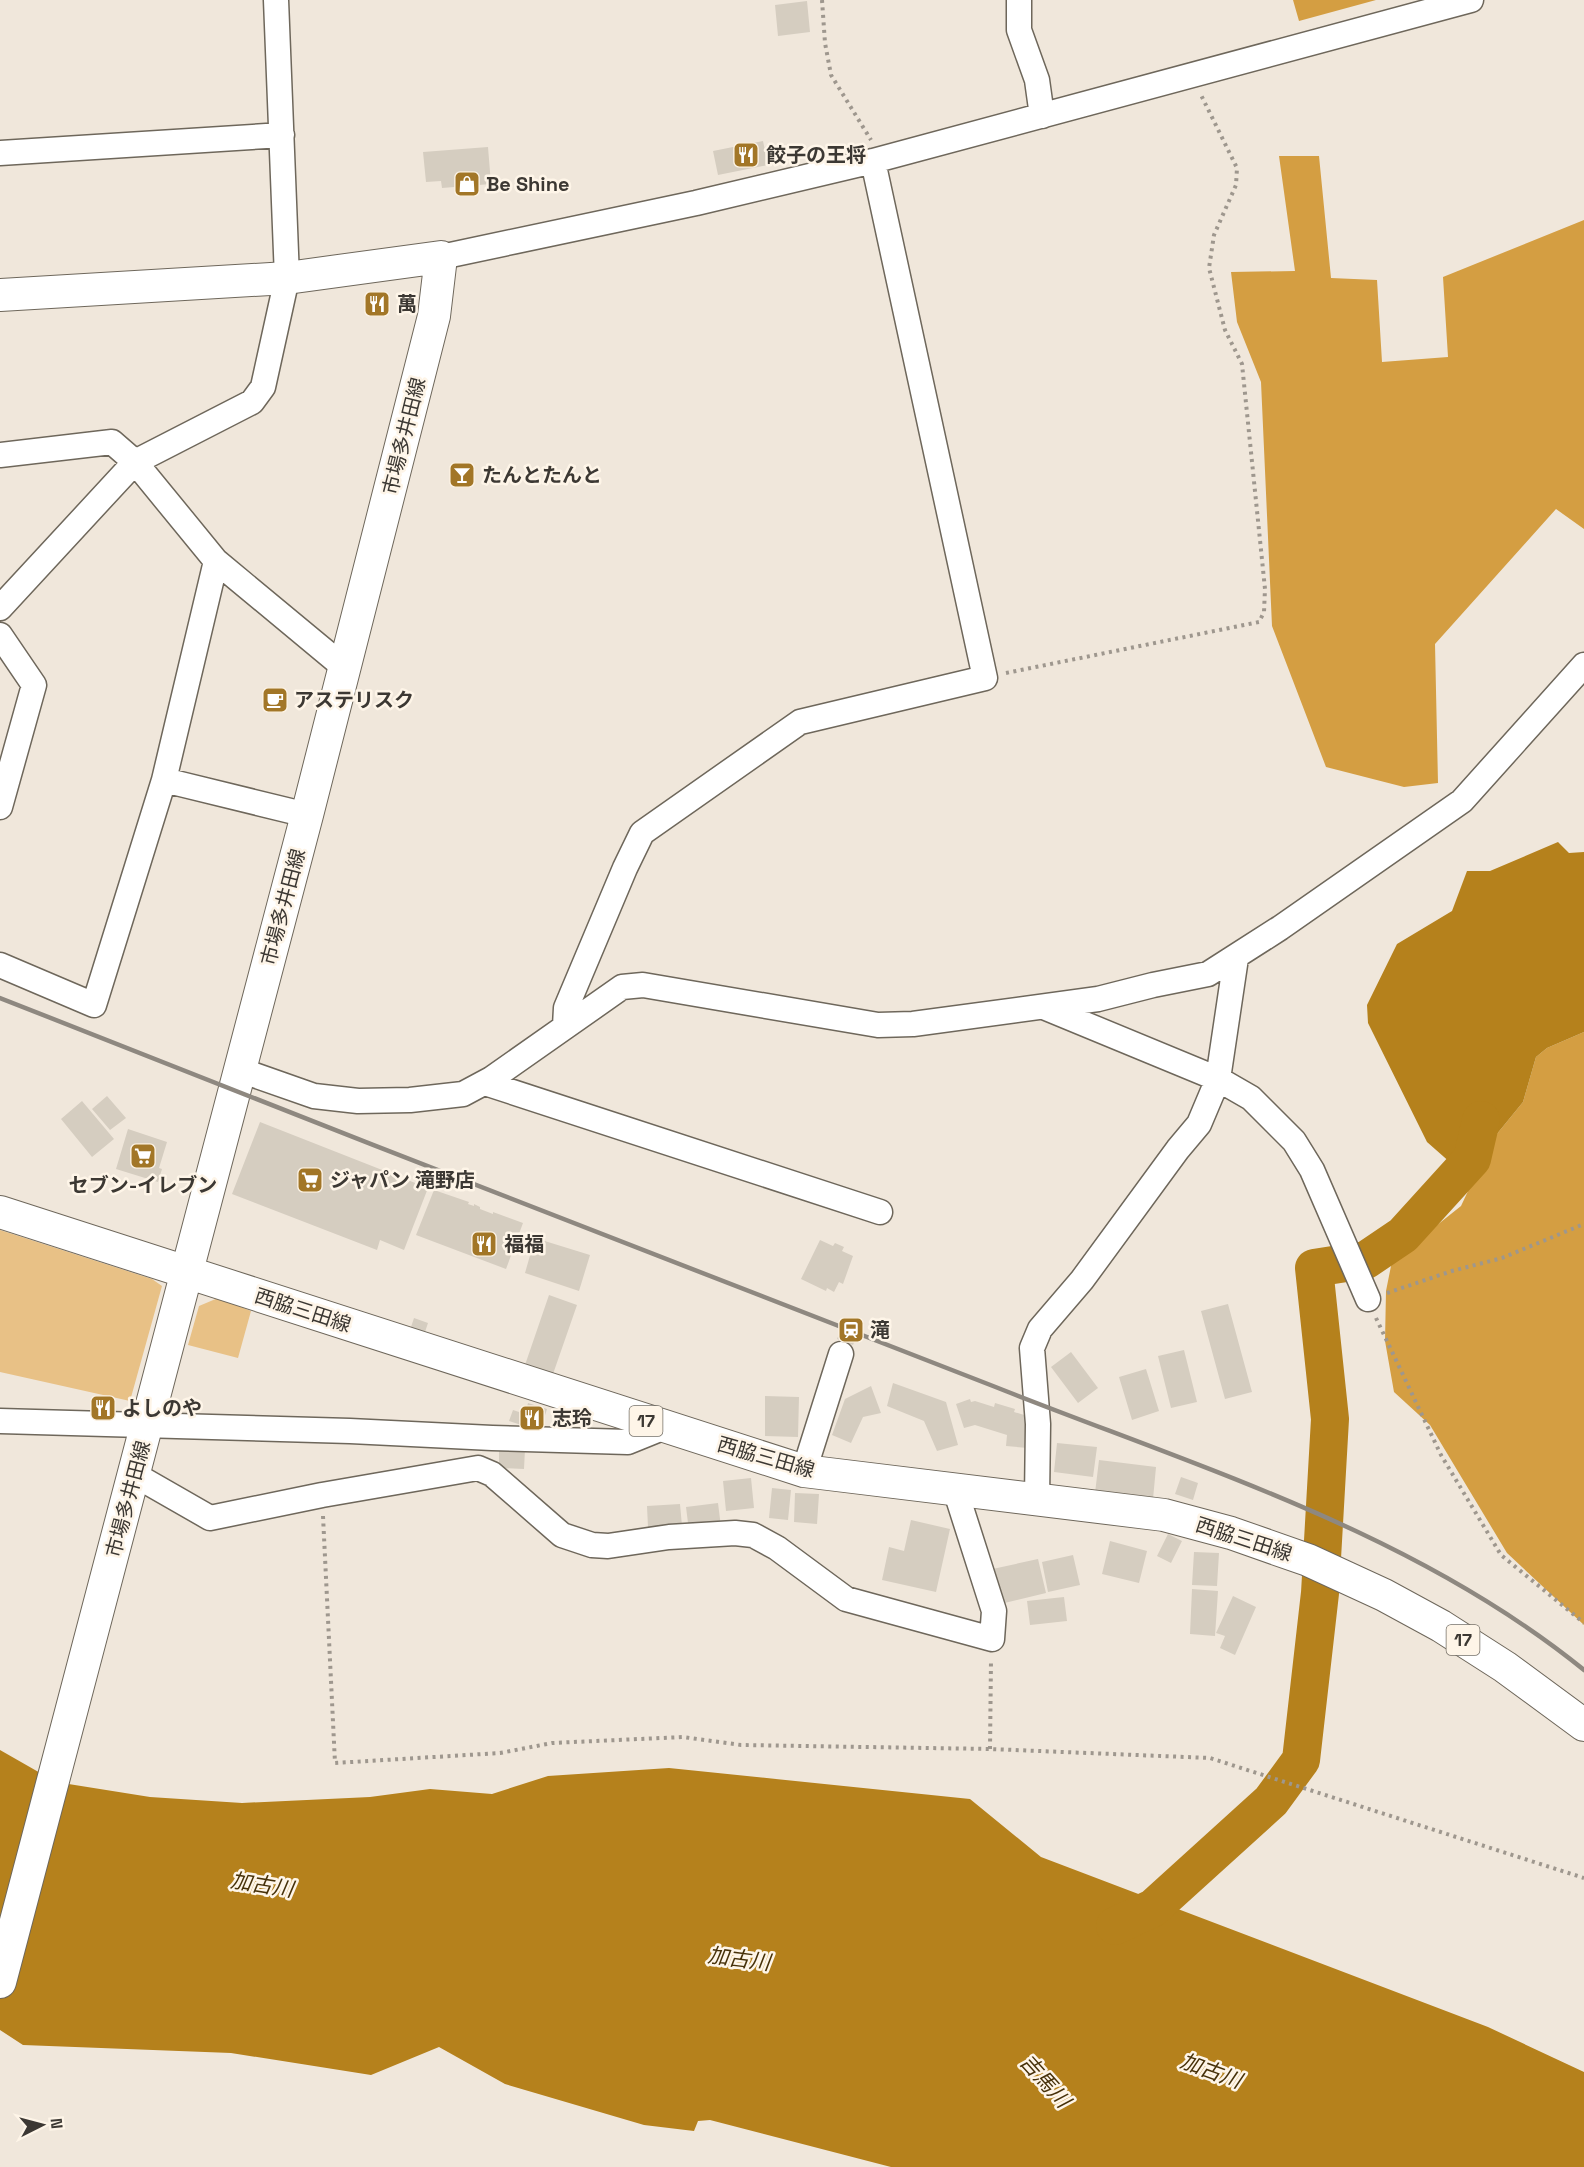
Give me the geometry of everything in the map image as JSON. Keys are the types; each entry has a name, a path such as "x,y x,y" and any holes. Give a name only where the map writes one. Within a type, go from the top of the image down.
{"main road":[{"path":"0,295 287,278 441,257"},
{"name":"市場多井田線","path":"0,1982 135,1476 345,668 434,316 441,257"},
{"name":"西脇三田線","path":"0,1212 804,1471 1164,1515 1231,1533 1320,1565 1384,1594 1441,1626 1505,1667 1584,1725"}],"street":[{"path":"0,609 135,462 252,402 263,387 287,278 276,0"},
{"path":"1019,0 1019,30 1037,80 1042,116"},
{"path":"441,257 696,203 878,160 1471,0"},
{"path":"0,153 282,135"},
{"path":"566,1026 566,1008 642,833 800,722 985,678 878,160"},
{"path":"0,455 112,442 135,462 216,561 345,668"},
{"path":"0,965 94,1005 164,780 216,561"},
{"path":"0,635 34,685 0,807"},
{"path":"240,1070 314,1096 358,1101 410,1100 463,1094 485,1083 622,987 643,985 878,1025 913,1024 1098,999 1209,974 1236,958 1462,801 1584,666"},
{"path":"164,780 307,815"},
{"path":"1037,1499 1038,1424 1032,1348 1040,1329 1082,1280 1178,1149 1199,1124 1218,1079 1236,958"},
{"path":"1043,1007 1218,1079 1251,1098 1294,1142 1312,1170 1368,1299"},
{"path":"485,1083 880,1212"},
{"path":"804,1471 841,1354"},
{"path":"0,1421 628,1442 665,1427"},
{"path":"135,1476 210,1518 322,1495 477,1468 492,1474 562,1535 592,1545 608,1546 669,1537 735,1533 753,1535 777,1548 846,1599 992,1639 994,1611 955,1489"}],"path":[{"path":"822,0 825,43 831,75 878,160"},
{"path":"985,678 1259,622 1264,612 1265,589 1242,364 1225,330 1209,268 1214,235 1236,185 1237,168 1191,76"},
{"path":"1584,1224 1502,1258 1452,1271 1368,1299 1441,1455 1502,1555 1584,1623"},
{"path":"322,1495 335,1763 500,1753 552,1743 683,1737 741,1745 990,1749 1210,1758 1584,1878"},
{"path":"990,1749 992,1639"}],"shaded area":[{"path":"1293,0 1376,0 1299,21"},
{"path":"1279,156 1319,156 1331,278 1377,280 1382,362 1448,357 1443,277 1584,220 1584,529 1556,509 1435,644 1438,783 1404,787 1326,767 1272,626 1261,382 1237,322 1231,272 1295,271"},
{"path":"1584,1032 1584,1625 1507,1553 1430,1425 1394,1392 1385,1341 1386,1291 1392,1261 1461,1206 1492,1140 1523,1102 1536,1057 1547,1048"},
{"path":"0,1230 152,1279 162,1286 130,1401 0,1372"},
{"path":"218,1298 251,1311 238,1358 188,1345 199,1306"}],"water":[{"path":"1558,842 1569,853 1584,852 1584,1032 1547,1048 1536,1057 1523,1102 1492,1140 1473,1180 1456,1160 1452,1164 1427,1142 1368,1023 1367,1005 1397,944 1452,911 1467,871 1490,871"},
{"path":"0,1750 56,1782 150,1797 242,1803 370,1797 430,1789 492,1794 548,1776 669,1768 970,1799 1041,1857 1488,2027 1584,2072 1584,2167 891,2167 710,2120 698,2121 694,2131 644,2125 505,2084 439,2047 371,2075 231,2053 23,2045 0,2030"}],"building":[{"path":"807,1 810,32 778,36 775,5"},
{"path":"763,141 768,165 718,175 713,151"},
{"path":"488,147 491,184 442,188 441,181 426,182 423,152"},
{"path":"107,1096 126,1118 110,1130 92,1109"},
{"path":"82,1101 114,1139 92,1157 61,1119"},
{"path":"260,1122 428,1188 404,1250 380,1240 377,1250 232,1194"},
{"path":"128,1129 167,1142 159,1168 162,1169 158,1182 116,1169"},
{"path":"434,1190 469,1202 468,1204 474,1206 474,1204 493,1214 493,1212 523,1223 506,1269 416,1235"},
{"path":"535,1238 590,1255 579,1291 525,1273"},
{"path":"820,1240 833,1246 835,1243 844,1247 842,1251 853,1256 843,1284 839,1282 834,1292 827,1288 826,1291 801,1279"},
{"path":"549,1295 577,1305 553,1374 525,1365"},
{"path":"1228,1304 1252,1392 1225,1399 1201,1311"},
{"path":"414,1318 428,1323 425,1332 411,1327"},
{"path":"840,1332 856,1338 853,1345 837,1339"},
{"path":"1184,1350 1197,1402 1171,1408 1158,1356"},
{"path":"1071,1352 1098,1388 1078,1403 1051,1367"},
{"path":"1146,1369 1159,1411 1132,1420 1119,1377"},
{"path":"893,1383 946,1402 958,1445 937,1451 924,1421 887,1406"},
{"path":"871,1386 881,1413 863,1417 851,1443 832,1435 845,1399"},
{"path":"765,1396 799,1397 798,1437 765,1436"},
{"path":"970,1399 971,1402 975,1401 994,1407 995,1403 1031,1417 1028,1448 1006,1446 1007,1435 975,1425 964,1428 956,1404"},
{"path":"92,1400 115,1402 114,1415 92,1414"},
{"path":"528,1403 547,1409 540,1431 509,1421 513,1410 525,1414"},
{"path":"1057,1443 1097,1447 1093,1477 1054,1472"},
{"path":"499,1448 525,1449 524,1469 499,1468"},
{"path":"1099,1460 1156,1467 1153,1499 1095,1493"},
{"path":"1181,1477 1198,1483 1193,1500 1175,1494"},
{"path":"751,1478 754,1508 726,1511 723,1481"},
{"path":"772,1488 791,1490 788,1520 769,1518"},
{"path":"795,1493 819,1494 817,1524 794,1522"},
{"path":"718,1503 721,1527 689,1531 686,1507"},
{"path":"680,1504 682,1526 648,1527 647,1506"},
{"path":"911,1520 950,1529 936,1592 882,1580 889,1547 904,1551"},
{"path":"1168,1534 1182,1541 1171,1563 1157,1556"},
{"path":"1110,1541 1147,1551 1139,1583 1102,1574"},
{"path":"1194,1552 1219,1553 1217,1586 1192,1585"},
{"path":"1073,1555 1080,1585 1048,1592 1042,1562"},
{"path":"1038,1559 1046,1593 996,1605 988,1570"},
{"path":"1192,1589 1218,1591 1215,1636 1190,1634"},
{"path":"1233,1596 1256,1607 1235,1655 1220,1648 1225,1636 1216,1633"},
{"path":"1064,1597 1067,1621 1030,1625 1027,1601"}],"waterway":[{"path":"1360,1261 1366,1260 1403,1235 1472,1159 1481,1120"},
{"path":"1115,1926 1153,1908 1271,1801 1301,1760 1320,1593 1330,1419 1314,1268 1346,1263"}],"railway":[{"path":"0,998 1300,1506 1375,1540 1448,1578 1518,1621 1584,1670"}],"place":[{"name":"餃子の王将","path":"746,155"},
{"name":"Be Shine","path":"467,184"},
{"name":"萬","path":"377,304"},
{"name":"たんとたんと","path":"462,475"},
{"name":"アステリスク","path":"275,700"},
{"name":"セブン-イレブン","path":"143,1156"},
{"name":"ジャパン 滝野店","path":"310,1180"},
{"name":"福福","path":"484,1244"},
{"name":"滝","path":"851,1330"},
{"name":"よしのや","path":"103,1408"},
{"name":"志玲","path":"532,1418"}],"water label":[{"name":"加古川","path":"262,1885"},
{"name":"加古川","path":"739,1959"},
{"name":"加古川","path":"1211,2071"},
{"name":"吉馬川","path":"1045,2081"}]}
